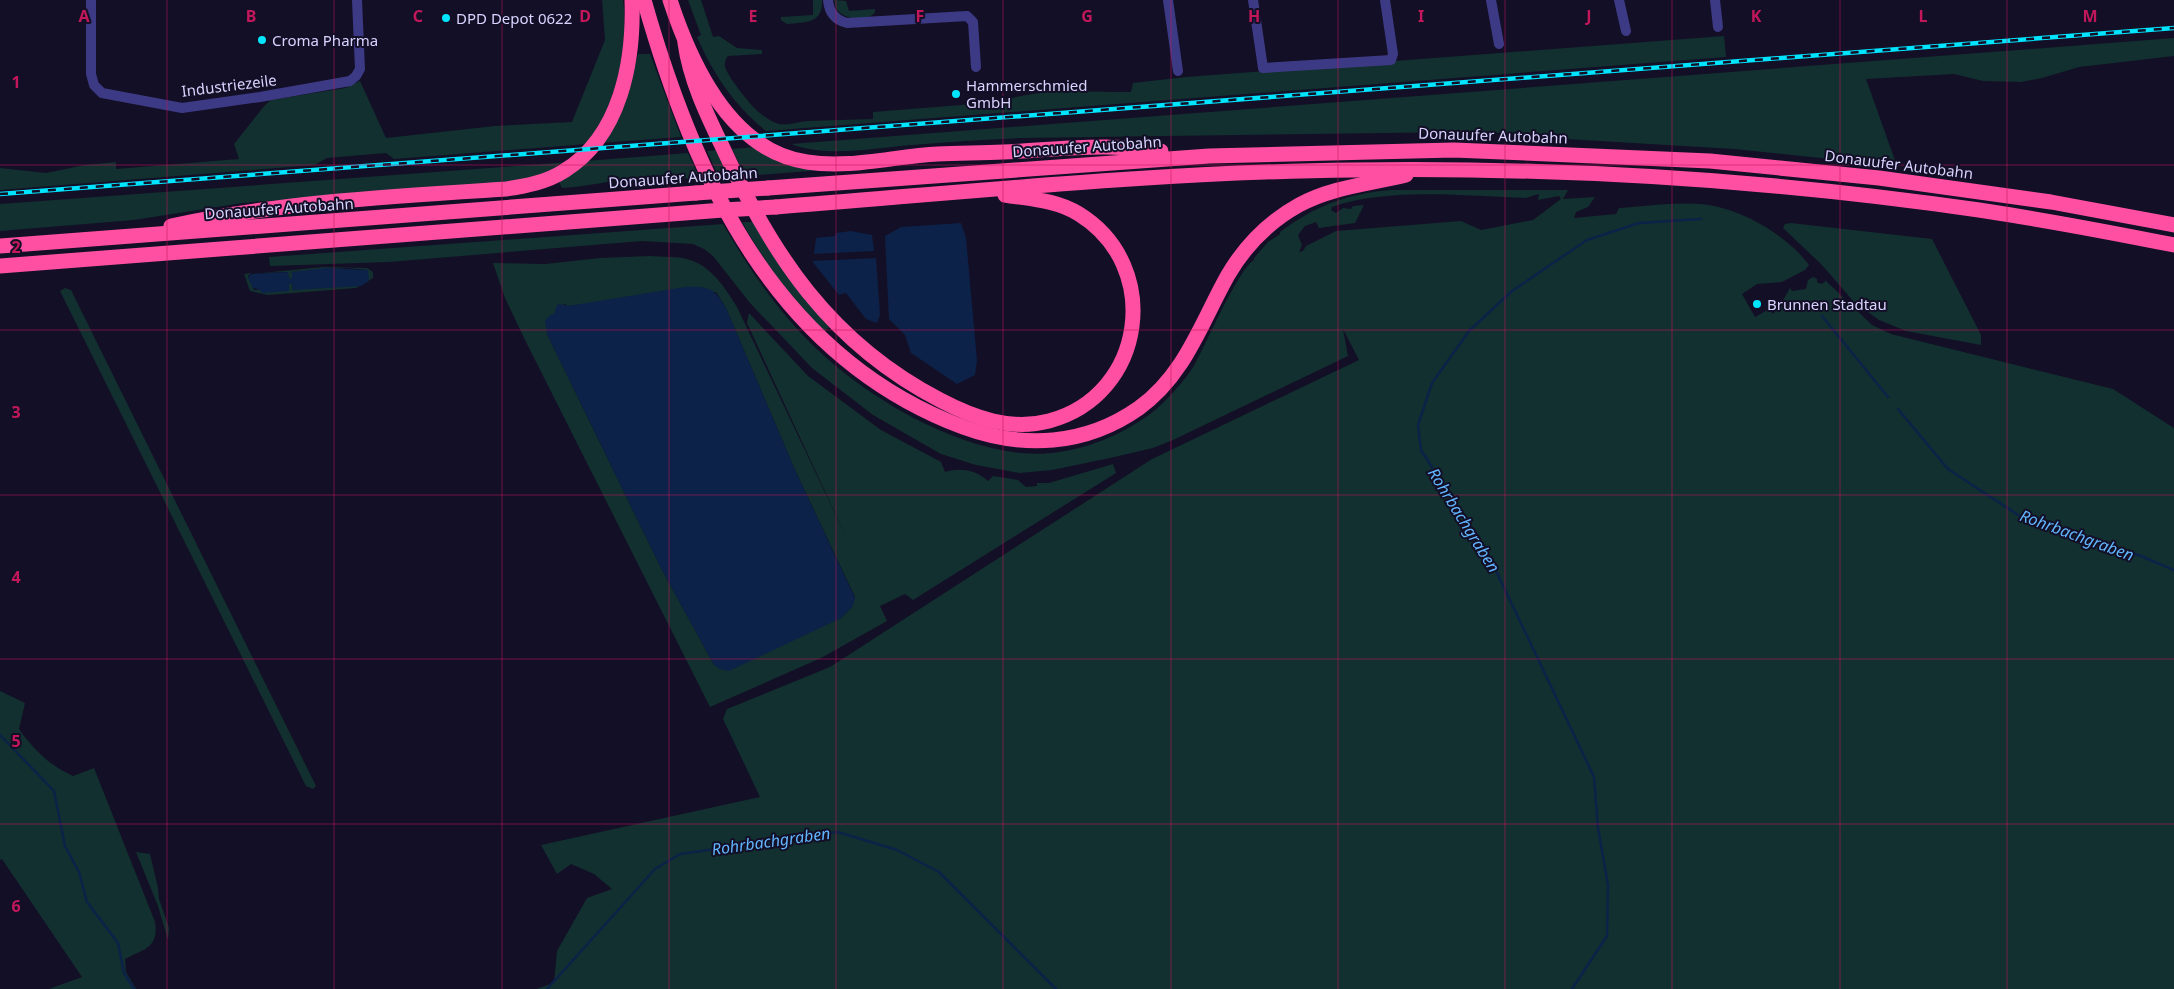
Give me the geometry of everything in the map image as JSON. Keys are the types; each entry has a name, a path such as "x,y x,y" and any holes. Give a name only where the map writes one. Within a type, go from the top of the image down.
{"highway":[{"path":"116,238 222,214 328,203 506,189 552,177 574,164 590,148 604,129 617,103 626,75 631,45 632,0"},
{"path":"644,0 674,92 703,164 736,228 780,296 804,322 843,358 905,400 974,431 1020,441 1051,441 1087,434 1121,420 1152,398 1167,383 1185,359 1238,260 1255,239 1287,213 1301,204 1331,191 1374,183 1427,169"},
{"path":"670,0 685,43 692,76 713,127 745,193 788,267 806,292 834,322 887,368 947,404 975,416 1000,423 1020,425 1053,420 1092,400 1108,384 1121,364 1130,340 1133,325 1132,291 1127,275 1111,243 1097,228 1079,214 1060,205 1044,201 981,191"},
{"path":"685,43 705,83 729,114 751,137 768,149 805,162 855,163 937,154 1004,152 1066,147 1110,147 1209,156"},
{"name":"Donauufer Autobahn","path":"0,246 1209,156 1454,150 1710,161 1879,178 2051,202 2174,225"},
{"path":"0,266 1222,174 1427,169 1693,179 1867,196 1996,213 2174,245"}],"street":[{"name":"Industriezeile","path":"91,0 91,74 94,85 102,93 182,108 260,97 350,81 360,69 357,0"},
{"path":"828,0 831,12 838,20 847,23 967,16 973,22 976,67"},
{"path":"1168,0 1178,72"},
{"path":"1253,0 1263,68 1391,60 1393,54 1385,0"},
{"path":"1491,0 1499,44"},
{"path":"1620,0 1626,31"},
{"path":"1715,0 1718,27"}],"green space":[{"path":"602,0 623,0 624,37 622,56 613,94 606,112 587,144 394,159 386,153 327,158 315,165 0,190 0,168 46,173 85,165 116,162 116,169 239,159 234,144 271,100 345,88 360,81 386,138 495,126 572,122 605,40"},
{"path":"688,0 701,0 713,37 719,36 737,48 762,50 762,54 728,56 725,62 726,68 732,80 756,110 769,120 784,125 807,121 873,119 873,112 999,102 1015,97 1047,92 1131,92 1133,83 1186,77 1724,36 1726,57 766,131 734,100 717,76 697,37 701,35"},
{"path":"813,0 822,0 820,14 816,18 807,22 787,24 781,20 781,17 813,15"},
{"path":"834,0 846,1 849,11 875,9 875,12 867,17 851,18 838,11"},
{"path":"2174,38 2174,56 2079,67 2021,82 1983,81 1954,74 1866,79 1897,166 1734,149 1533,137 1513,133 1462,132 1023,138 851,151 821,150 791,144"},
{"path":"638,54 650,54 681,137 601,143 629,88"},
{"path":"756,147 822,170 745,176 732,149"},
{"path":"717,150 730,177 719,178 707,151"},
{"path":"688,153 700,179 653,176 562,188 558,180 586,161"},
{"path":"570,162 523,182 242,203 134,220 0,231 0,204"},
{"path":"1391,190 1568,190 1563,199 1595,197 1588,207 1576,212 1574,218 1616,214 1619,208 1670,204 1700,204 1730,210 1746,216 1775,233 1788,243 1809,265 1805,270 1782,282 1757,284 1742,294 1755,317 1769,309 1773,314 1790,288 1792,291 1806,289 1808,280 1813,277 1821,284 1825,280 1872,325 1891,334 2113,389 2174,428 2174,989 536,989 554,983 557,951 587,898 612,889 594,874 571,864 557,874 541,845 760,797 723,719 727,709 830,667 1152,459 1359,360 1343,329 1348,356 1173,440 1153,448 1110,458 1052,470 1020,473 976,465 941,454 873,415 812,368 750,303 713,256 693,244 642,241 389,262 270,266 269,257 723,224 767,292 806,339 841,371 888,403 940,431 994,449 1035,454 1064,451 1092,444 1130,427 1156,409 1177,389 1192,369 1240,277 1268,242 1294,223 1332,202","holes":["1428,194 1526,198 1539,194 1538,200 1559,196 1561,199 1533,220 1481,230 1461,221 1336,231 1306,246 1303,251 1299,252 1302,245 1298,235 1305,226 1316,222 1319,228 1355,223 1364,205 1353,206 1351,209 1343,208 1336,213 1331,210 1332,207 1354,201 1378,197"]},
{"path":"742,222 753,222 830,326 823,333 800,308 779,280"},
{"path":"1791,223 1932,239 1981,335 1981,345 1906,331 1879,320 1854,302 1822,265 1783,228 1785,224"},
{"path":"650,256 681,258 705,267 717,279 737,307 848,541 747,323 749,313 808,376 881,430 941,462 945,472 962,470 974,472 988,481 993,476 1018,480 1026,487 1037,486 1037,483 1049,483 1113,464 1116,473 913,600 905,594 880,606 887,621 821,658 710,707 525,340 505,298 493,263 545,264 600,258","holes":["716,292 726,308 795,470 855,597 852,607 841,618 714,665 661,568 547,334 556,310 564,304 568,306"]},
{"path":"323,267 367,268 373,272 373,278 356,288 268,295 250,291 244,274 251,273 248,276 254,290 289,289 289,284 292,283 293,290 368,270 347,268 292,272 292,279 289,279 287,272 262,273"},
{"path":"65,288 71,290 316,786 313,789 306,786 60,291"},
{"path":"0,691 25,703 19,729 30,744 49,762 73,776 94,768 155,922 155,937 149,946 125,959 126,972 136,989 49,989 82,977 2,859 0,860"},
{"path":"136,852 150,854 159,899 169,928 168,940 158,906"}],"water":[{"path":"961,223 966,238 977,360 975,375 957,384 911,353 905,335 889,319 885,236 901,227"},
{"path":"851,231 872,235 874,251 814,254 816,238 835,236 836,233"},
{"path":"876,258 880,315 877,323 866,319 846,293 839,295 812,261"},
{"path":"326,268 368,270 369,281 361,286 293,290 292,283 289,284 289,291 262,293 260,290 253,288 248,278 251,274 288,272 289,278 292,279 292,272"},
{"path":"685,287 700,287 714,292 726,308 795,470 855,598 852,607 841,618 729,671 714,665 661,568 547,334 545,321 555,313 556,307 559,304 568,306"}],"waterway":[{"name":"Rohrbachgraben","path":"1572,989 1607,936 1608,885 1598,828 1594,777 1489,556 1421,450 1418,425 1432,383 1469,331 1512,291 1587,240 1639,223 1701,219"},
{"name":"Rohrbachgraben","path":"1822,316 1888,397"},
{"name":"Rohrbachgraben","path":"1898,409 1948,469 2018,515 2141,556 2174,570"},
{"name":"Rohrbachgraben","path":"0,735 54,791 65,846 79,872 87,902 118,943 124,973 134,989"},
{"name":"Rohrbachgraben","path":"547,989 655,869 680,854 838,832 897,850 939,872 1056,989"}],"railway":[{"path":"0,194 2174,28"}],"place":[{"name":"DPD Depot 0622","path":"446,18"},
{"name":"Croma Pharma","path":"262,40"},
{"name":"Hammerschmied GmbH","path":"956,94"},
{"name":"Brunnen Stadtau","path":"1757,304"}]}
